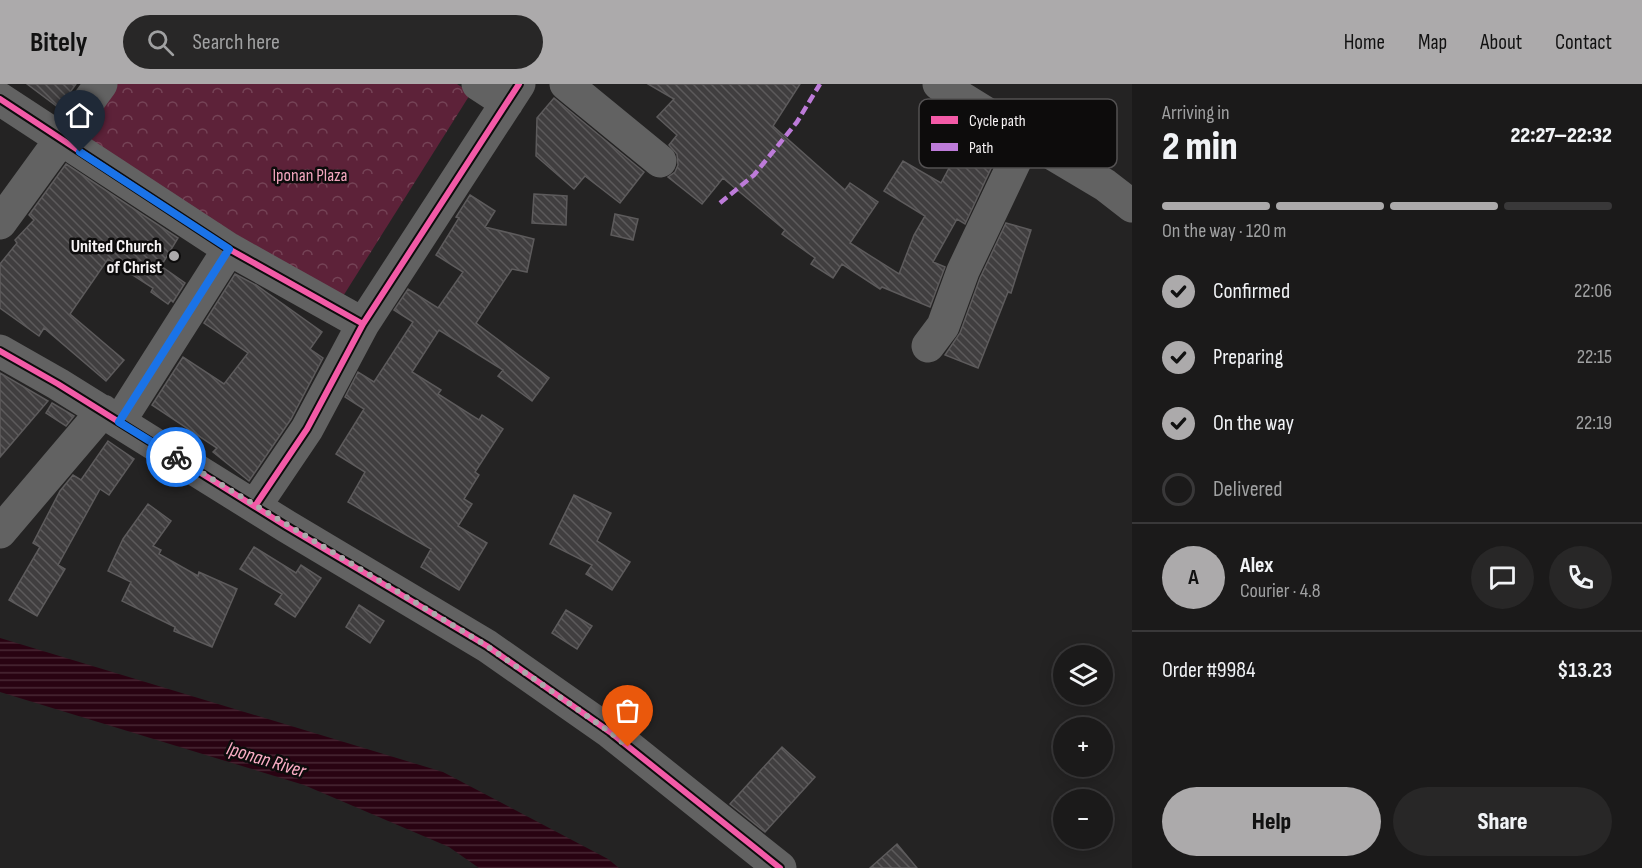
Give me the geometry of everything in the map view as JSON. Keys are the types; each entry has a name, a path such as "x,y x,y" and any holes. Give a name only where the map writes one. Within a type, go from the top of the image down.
{"street":[{"path":"0,223 101,84"},
{"path":"255,506 307,429 363,324 513,94 478,84"},
{"path":"566,84 660,161"},
{"path":"939,84 963,99"},
{"path":"0,99 229,249 363,324"},
{"path":"928,346 943,326 963,271 1012,168"},
{"path":"1077,168 1106,185 1132,206"},
{"path":"0,532 111,416 229,249"},
{"path":"0,351 111,416 487,646 610,732 780,868"}],"green space":[{"name":"Iponan Plaza","path":"92,84 457,84 471,93 340,301 63,129"}],"water":[{"name":"Iponan River","path":"0,638 443,772 608,859 619,868 479,868 449,847 304,785 0,692"}],"building":[{"path":"27,84 76,84 59,108"},
{"path":"648,84 800,84 773,126 845,190 850,183 878,202 850,243 899,274 914,235 925,216 884,191 903,161 941,183 949,168 991,168 965,224 957,219 933,262 945,267 930,307 882,287 880,289 842,264 833,278 811,264 815,258 782,234 785,230 723,178 702,204 668,177 675,172 678,165 677,154 669,145 677,135 657,117 674,99"},
{"path":"554,98 644,172 620,203 585,176 574,189 536,156 537,118"},
{"path":"66,164 178,238 161,266 185,283 173,302 171,300 168,304 151,292 153,288 108,259 70,314 124,360 106,381 44,328 39,336 0,308 0,264 17,243 15,240 34,220 29,215"},
{"path":"534,194 567,196 566,225 532,223"},
{"path":"470,195 495,211 485,227 534,239 527,272 512,269 476,323 549,378 532,401 498,376 503,370 439,330 412,372 441,390 438,394 479,420 482,415 503,429 475,472 479,475 464,499 472,504 458,526 487,543 459,590 421,567 431,549 348,502 365,472 336,454 364,409 345,397 358,372 374,382 413,322 394,310 408,289 438,308 463,272 436,255"},
{"path":"615,214 638,219 633,240 611,235"},
{"path":"1006,223 1031,230 1011,293 1008,292 978,368 945,355 960,333 980,278"},
{"path":"235,274 256,285 322,332 310,349 323,358 291,419 249,481 213,452 217,448 152,405 183,357 224,384 248,353 204,323"},
{"path":"0,373 48,401 0,457"},
{"path":"52,403 74,416 66,426 46,413"},
{"path":"108,441 134,459 109,495 100,489 58,565 65,569 37,616 9,600 40,547 33,543 60,491 73,475 81,480"},
{"path":"574,495 611,513 597,541 630,562 612,590 586,574 592,565 550,544"},
{"path":"148,504 171,521 153,546 161,550 159,554 198,576 199,572 237,589 212,647 174,631 175,627 122,601 131,582 108,571 123,539"},
{"path":"254,547 296,573 301,565 321,578 295,617 275,604 282,594 240,569"},
{"path":"359,605 384,621 370,643 346,627"},
{"path":"566,610 592,626 577,649 552,633"},
{"path":"782,747 815,777 765,832 730,804"},
{"path":"897,844 917,868 870,868"}],"marked path":[{"path":"720,203 754,175 797,122 820,84"}],"cycle path":[{"path":"255,506 307,429 363,324 519,84"},
{"path":"0,99 229,249 363,324"},
{"path":"0,351 58,384 286,526 487,646 610,732 780,868"}],"way so far":[{"path":"176,457 286,526 487,646 628,747"}],"place":[{"name":"United Church of Christ","path":"174,256"}],"route":[{"path":"80,152 229,249 119,422 176,457"}]}
